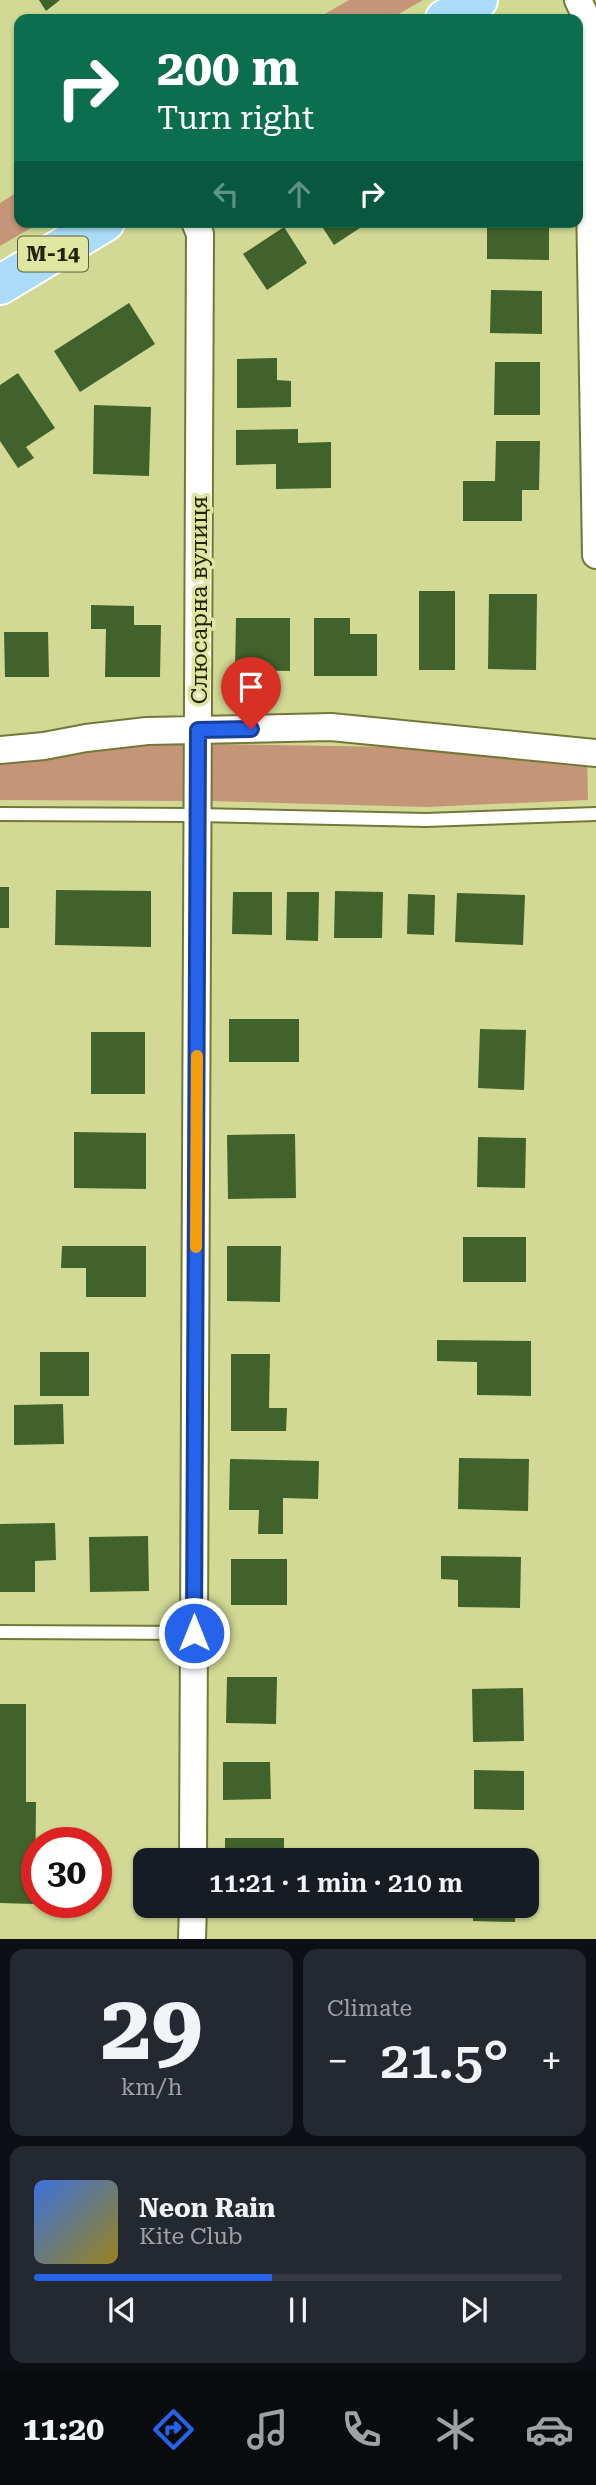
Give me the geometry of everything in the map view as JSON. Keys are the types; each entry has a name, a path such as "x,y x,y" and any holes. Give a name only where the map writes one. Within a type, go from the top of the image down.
{"highway":[{"name":"М-14","path":"0,285 96,228"}],"street":[{"path":"578,0 587,19 596,555"},
{"name":"Слюсарна вулиця","path":"193,1848 200,234 198,228"},
{"path":"0,750 147,731 331,727 596,753"},
{"path":"192,1918 192,1939"}],"lane":[{"path":"0,814 426,820 596,814"},
{"path":"0,1632 194,1633"}],"shaded area":[{"path":"349,0 423,0 399,14 325,14"},
{"path":"14,194 14,228 31,228 0,246 0,203"},
{"path":"0,740 184,743 184,801 0,800"},
{"path":"212,744 587,750 588,800 426,807 212,801"}],"building":[{"path":"39,0 60,0 46,11"},
{"path":"285,228 307,263 267,290 243,254"},
{"path":"323,228 360,228 334,245"},
{"path":"487,228 549,228 549,260 487,259"},
{"path":"491,290 542,291 542,334 490,333"},
{"path":"129,303 155,344 80,392 54,351"},
{"path":"277,358 277,380 291,381 291,407 237,408 237,359"},
{"path":"495,362 540,362 540,415 494,415"},
{"path":"18,373 55,428 26,447 34,458 18,468 0,441 0,385"},
{"path":"94,405 151,407 149,476 93,474"},
{"path":"298,429 298,443 331,442 331,488 276,489 276,464 236,465 236,430"},
{"path":"496,441 540,441 539,490 522,490 522,521 463,521 463,481 495,481"},
{"path":"419,591 455,591 455,670 419,670"},
{"path":"489,594 537,594 536,670 488,669"},
{"path":"91,605 134,606 134,625 161,625 160,677 105,677 106,629 91,629"},
{"path":"236,618 290,618 290,671 235,670"},
{"path":"314,618 350,618 350,634 377,634 377,676 314,676"},
{"path":"4,632 48,632 49,677 5,677"},
{"path":"0,887 9,887 9,928 0,928"},
{"path":"56,890 151,891 151,947 55,945"},
{"path":"335,891 383,892 382,938 334,938"},
{"path":"233,892 272,892 272,935 232,934"},
{"path":"287,892 319,892 318,941 286,940"},
{"path":"457,893 525,895 523,945 455,942"},
{"path":"408,894 435,895 434,935 407,934"},
{"path":"229,1019 299,1019 299,1062 229,1062"},
{"path":"480,1029 526,1030 524,1090 478,1088"},
{"path":"91,1032 145,1032 145,1094 91,1094"},
{"path":"74,1132 146,1133 146,1189 74,1188"},
{"path":"295,1134 296,1198 228,1199 227,1135"},
{"path":"478,1137 526,1138 525,1188 477,1187"},
{"path":"463,1237 526,1237 526,1282 463,1282"},
{"path":"62,1246 146,1246 146,1297 86,1297 86,1268 61,1268"},
{"path":"227,1246 281,1246 280,1302 227,1301"},
{"path":"437,1340 531,1341 531,1396 477,1395 477,1362 437,1361"},
{"path":"40,1352 89,1352 89,1396 40,1396"},
{"path":"231,1354 270,1354 269,1408 287,1408 286,1431 231,1431"},
{"path":"63,1404 64,1444 14,1445 14,1405"},
{"path":"459,1458 529,1459 528,1511 458,1509"},
{"path":"230,1459 319,1461 318,1499 283,1498 283,1534 258,1534 259,1510 229,1510"},
{"path":"55,1523 56,1560 35,1561 35,1592 0,1592 0,1524"},
{"path":"148,1536 149,1591 90,1592 89,1537"},
{"path":"441,1556 521,1557 520,1608 458,1607 458,1580 441,1579"},
{"path":"231,1559 287,1559 287,1605 231,1605"},
{"path":"227,1677 277,1677 276,1724 226,1723"},
{"path":"523,1688 524,1741 473,1742 472,1689"},
{"path":"0,1704 26,1704 26,1802 36,1802 36,1827 21,1827 21,1904 0,1903"},
{"path":"223,1762 270,1762 271,1799 223,1800"},
{"path":"474,1770 524,1771 524,1810 474,1809"},
{"path":"225,1838 284,1838 284,1848 225,1848"},
{"path":"473,1918 515,1918 515,1922 473,1921"}],"slow traffic":[{"path":"196,1247 197,1056"}],"route":[{"path":"194,1633 198,730 251,729"}]}
